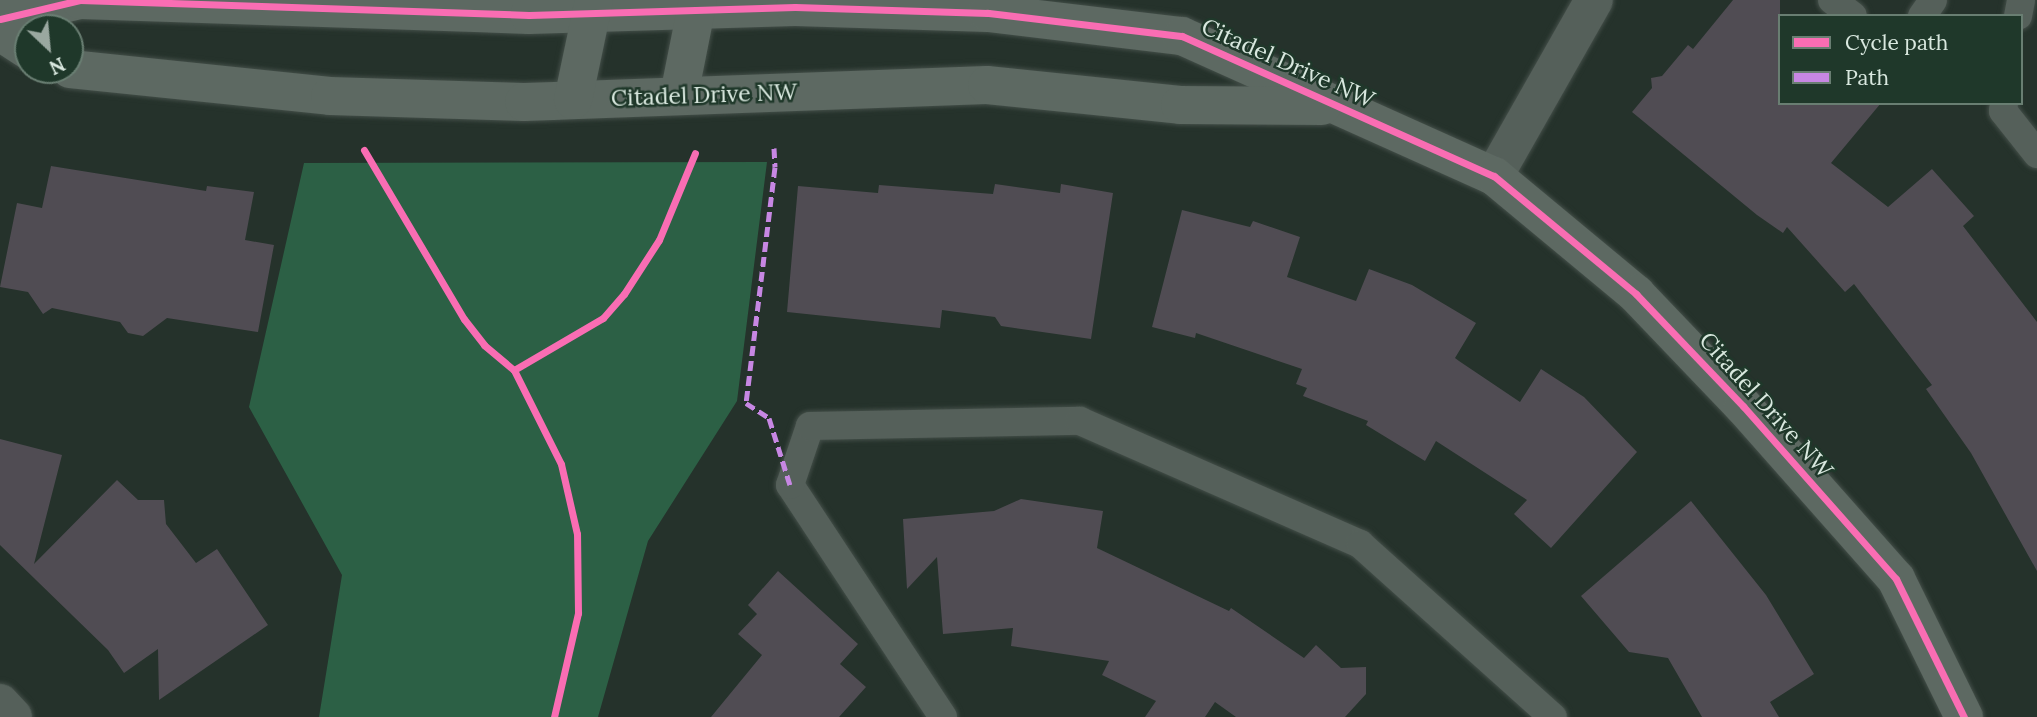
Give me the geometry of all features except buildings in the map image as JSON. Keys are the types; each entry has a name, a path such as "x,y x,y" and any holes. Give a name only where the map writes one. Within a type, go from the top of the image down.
{"street":[{"name":"Citadel Drive NW","path":"0,19 80,0 529,15 593,5 696,4 988,13 1182,36 1494,176 1636,294 1743,406 1896,579 1964,717"},
{"path":"1494,176 1594,0"},
{"path":"679,95 696,4"},
{"path":"573,100 593,5"},
{"name":"Citadel Drive NW","path":"84,70 330,96 573,100 987,85 1180,105 1338,107"},
{"path":"0,703 13,717"}],"lane":[{"path":"1832,0 1850,14"},
{"path":"2004,105 2003,111 2037,154"},
{"path":"943,717 790,485 810,426 1080,421 1360,544 1553,717"}],"green space":[{"path":"767,162 737,401 648,541 598,717 319,717 342,575 249,407 304,163"}],"marked path":[{"path":"774,148 775,167 746,403 769,418 790,485"}],"cycle path":[{"path":"0,19 80,0 529,15 795,7 988,13 1182,36 1494,176 1636,294 1743,406 1896,579 1964,717"},
{"path":"364,150 464,319 484,345 514,370"},
{"path":"554,717 578,613 577,534 561,464 514,370 603,318 624,294 659,240 695,153"}]}
